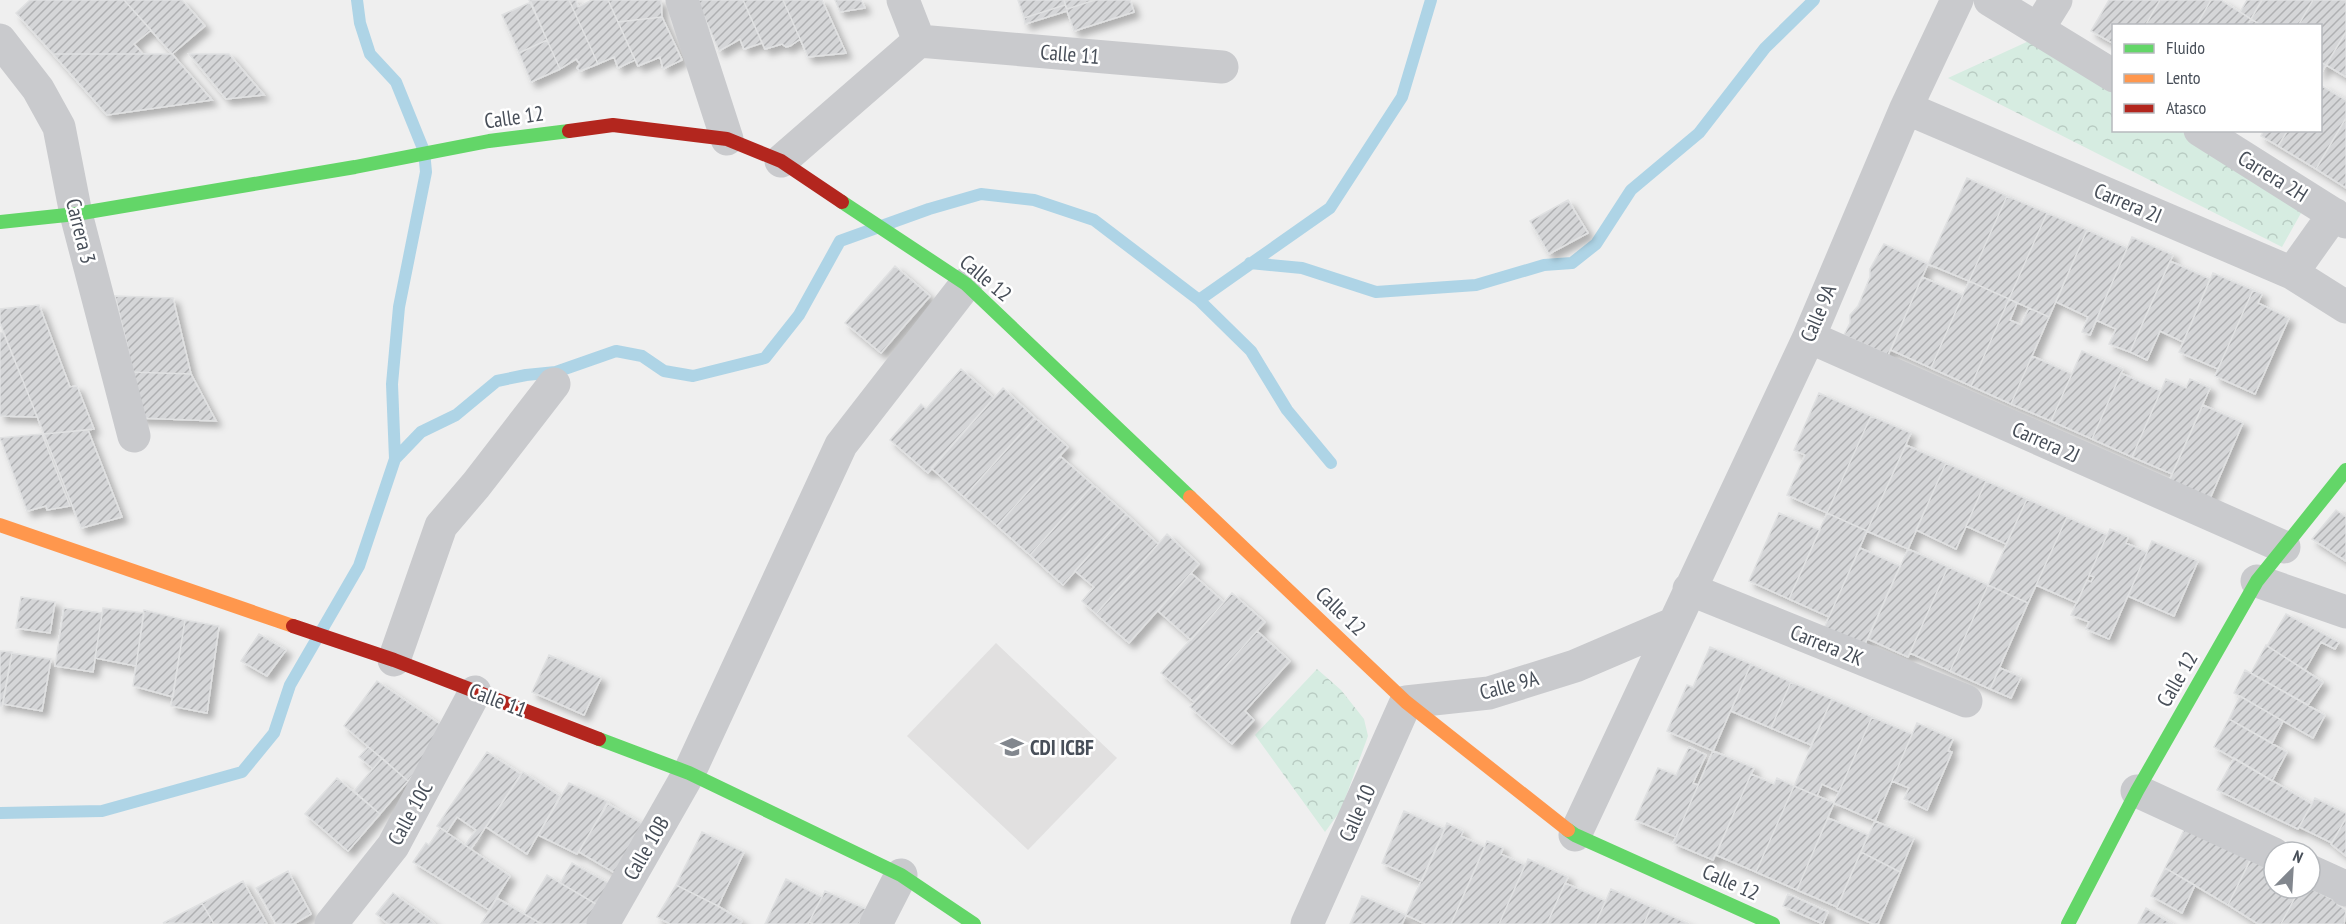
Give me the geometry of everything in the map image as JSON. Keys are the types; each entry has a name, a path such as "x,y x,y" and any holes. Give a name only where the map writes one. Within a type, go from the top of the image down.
{"main road":[{"name":"Calle 12","path":"0,222 76,214 355,167 489,141 613,125 727,139 782,161 966,284 1406,702 1575,836 1773,924"},
{"name":"Calle 12","path":"2068,924 2137,790 2257,581 2346,470"},
{"name":"Calle 11","path":"0,525 394,660 689,773 901,875 974,924"}],"street":[{"path":"682,0 727,139"},
{"path":"782,161 919,41 903,0"},
{"name":"Calle 9A","path":"1575,836 1809,337 1906,108 1957,0"},
{"path":"1990,0 2112,75"},
{"path":"2037,29 2056,0"},
{"name":"Carrera 3","path":"0,40 38,89 59,127 76,214 134,436"},
{"name":"Calle 11","path":"919,41 1222,67"},
{"name":"Carrera 2I","path":"1906,108 2292,273 2346,307"},
{"name":"Carrera 2H","path":"2203,132 2340,218"},
{"path":"2292,273 2340,218"},
{"name":"Calle 10B","path":"603,924 689,773 841,445 966,284"},
{"name":"Carrera 2J","path":"1809,337 2284,547"},
{"path":"394,660 441,526 476,485 554,384"},
{"path":"2257,581 2346,612"},
{"name":"Carrera 2K","path":"1689,589 1966,701"},
{"name":"Calle 9A","path":"1406,702 1489,693 1575,666 1673,624"},
{"name":"Calle 10C","path":"331,924 393,846 476,692"},
{"name":"Calle 10","path":"1307,924 1406,702"},
{"path":"2137,790 2262,848"},
{"path":"876,924 901,875"},
{"path":"2322,876 2343,886 2346,890"}],"shaded area":[{"name":"CDI ICBF","path":"996,643 1117,758 1028,850 907,736"}],"green space":[{"path":"2031,40 2112,89 2112,132 2182,132 2305,206 2282,247 1948,78"},
{"path":"1317,669 1341,690 1364,719 1368,736 1341,810 1325,832 1255,735"}],"building":[{"path":"30,0 124,0 151,30 134,44 143,54 53,54 16,13"},
{"path":"124,0 182,0 205,26 172,54"},
{"path":"529,0 569,0 598,64 580,71 577,68 580,64 576,59 560,69"},
{"path":"569,0 576,0 578,7 592,0 608,0 635,60 618,68 614,57 598,64"},
{"path":"608,0 661,0 662,17 618,22"},
{"path":"697,0 743,0 762,43 744,49 740,39 719,51"},
{"path":"743,0 783,0 800,39 790,46 786,47 782,44 765,49"},
{"path":"783,0 822,0 846,53 808,57"},
{"path":"835,0 861,0 865,8 840,12"},
{"path":"1018,0 1064,0 1065,5 1024,18"},
{"path":"1064,0 1095,0 1067,9"},
{"path":"1095,0 1130,0 1134,12 1074,31 1067,11 1025,24 1024,18 1065,5 1067,9"},
{"path":"2109,0 2160,0 2146,24 2112,24 2112,43 2091,31"},
{"path":"2160,0 2211,0 2197,24 2146,24"},
{"path":"2211,0 2221,0 2251,19 2248,24 2197,24"},
{"path":"2247,0 2262,0 2251,19 2240,12"},
{"path":"2262,0 2313,0 2299,24 2259,24 2251,19"},
{"path":"2313,0 2346,0 2346,32 2326,65 2322,63 2322,24 2299,24"},
{"path":"531,2 547,40 519,53 502,15"},
{"path":"662,17 682,60 663,69 660,57 638,66 618,22"},
{"path":"2251,19 2256,22 2255,24 2248,24"},
{"path":"2346,32 2346,77 2326,65"},
{"path":"547,40 560,69 531,82 519,53"},
{"path":"53,54 172,54 212,100 107,115"},
{"path":"189,54 229,54 264,95 226,99"},
{"path":"2322,86 2346,100 2346,118 2316,169 2278,146 2287,132 2322,132"},
{"path":"2346,118 2346,188 2316,169"},
{"path":"2263,132 2287,132 2278,146 2261,136"},
{"path":"1967,178 2007,196 1969,281 1928,264"},
{"path":"2007,196 2047,213 2009,299 1969,281"},
{"path":"1568,200 1588,233 1549,254 1530,221"},
{"path":"2047,213 2087,230 2049,317 2009,299"},
{"path":"2087,230 2127,248 2090,335 2082,332 2088,317 2056,302"},
{"path":"2132,237 2173,255 2130,352 2109,344 2116,329 2096,320"},
{"path":"1884,244 1928,264 1888,355 1844,335 1850,323 1850,315 1858,306 1870,277 1870,269"},
{"path":"2170,261 2210,279 2183,342 2160,331 2147,360 2130,352"},
{"path":"895,266 930,296 881,353 845,323"},
{"path":"2213,273 2253,290 2218,369 2179,352"},
{"path":"1922,277 1963,295 1931,368 1891,350"},
{"path":"1969,281 2009,299 1971,386 1931,368"},
{"path":"2253,290 2262,294 2258,303 2289,318 2255,394 2215,376"},
{"path":"115,296 173,298 191,374 129,372 129,353"},
{"path":"2009,299 2017,303 2010,320 2021,325 2029,308 2049,317 2011,404 1971,386"},
{"path":"39,305 70,387 77,386 94,429 44,434 0,323 0,309"},
{"path":"3,332 37,417 0,416 0,333"},
{"path":"2082,351 2123,369 2092,439 2051,421"},
{"path":"2032,356 2072,374 2051,421 2011,404"},
{"path":"961,369 994,398 928,473 890,440 921,404 926,409"},
{"path":"129,372 191,374 216,421 140,418"},
{"path":"2121,373 2161,391 2132,457 2092,439"},
{"path":"2166,379 2186,388 2190,379 2210,388 2172,474 2132,457"},
{"path":"1003,388 1035,418 964,497 931,468"},
{"path":"1819,393 1871,416 1827,513 1787,495 1805,455 1794,450"},
{"path":"2203,405 2243,423 2208,503 2167,486"},
{"path":"1871,416 1911,433 1867,531 1827,513"},
{"path":"1035,418 1068,447 997,526 964,497"},
{"path":"88,430 122,517 81,528 44,434"},
{"path":"42,434 70,506 47,510 46,506 27,511 0,438"},
{"path":"1906,445 1946,463 1908,549 1867,531"},
{"path":"1060,456 1093,485 1030,555 997,526"},
{"path":"1946,463 1986,481 1956,549 1916,530"},
{"path":"1986,481 2027,499 2006,544 1966,526"},
{"path":"1093,485 1126,514 1063,585 1030,555"},
{"path":"2027,499 2067,517 2028,603 1988,585"},
{"path":"2336,510 2346,517 2346,561 2312,539"},
{"path":"1779,513 1820,530 1789,599 1749,581"},
{"path":"1827,513 1867,531 1829,617 1789,599"},
{"path":"1126,514 1158,544 1096,614 1082,601 1094,587 1075,571"},
{"path":"2067,517 2107,535 2077,603 2036,585"},
{"path":"2110,529 2128,537 2126,543 2147,552 2109,639 2086,629 2089,622 2071,615 2087,580 2091,582 2094,577 2089,575"},
{"path":"1167,534 1199,564 1129,643 1096,614"},
{"path":"2152,541 2198,561 2174,616 2128,596"},
{"path":"1860,548 1900,566 1864,646 1824,628"},
{"path":"1908,549 1948,567 1908,657 1868,639"},
{"path":"1948,567 1988,585 1950,671 1910,653"},
{"path":"1191,573 1224,602 1191,640 1158,611"},
{"path":"1988,585 2028,603 1990,689 1950,671"},
{"path":"1232,593 1265,622 1194,702 1161,673"},
{"path":"21,597 55,602 50,633 16,628"},
{"path":"64,608 102,613 93,672 55,666"},
{"path":"103,608 144,613 136,666 95,658"},
{"path":"144,610 185,620 173,697 133,686"},
{"path":"2286,614 2339,642 2335,649 2321,642 2305,670 2267,646"},
{"path":"185,620 219,626 207,713 171,706"},
{"path":"1257,631 1290,661 1245,711 1254,720 1232,744 1190,707"},
{"path":"259,634 286,650 267,676 241,661"},
{"path":"2266,645 2323,682 2308,705 2251,673"},
{"path":"1710,647 1751,664 1713,751 1667,731 1687,685 1693,687"},
{"path":"0,651 12,652 2,706 0,706"},
{"path":"12,653 51,659 42,711 3,704"},
{"path":"549,655 601,678 584,715 532,692"},
{"path":"1751,664 1791,682 1771,728 1731,711"},
{"path":"2000,668 2021,677 2011,698 1990,689"},
{"path":"2245,670 2325,715 2313,738 2234,693"},
{"path":"377,681 450,731 408,781 344,726"},
{"path":"1791,682 1832,699 1811,745 1771,728"},
{"path":"2240,696 2283,721 2272,743 2229,719"},
{"path":"1832,699 1872,717 1839,792 1822,784 1817,796 1794,786"},
{"path":"1872,717 1912,734 1875,821 1834,803"},
{"path":"2229,719 2287,752 2272,781 2214,747"},
{"path":"1917,723 1953,739 1948,751 1952,752 1927,810 1904,799 1909,788 1892,781"},
{"path":"368,747 382,758 373,769 359,757"},
{"path":"1689,747 1706,755 1693,783 1698,785 1676,837 1635,820 1658,768 1676,775"},
{"path":"1713,751 1754,768 1713,860 1673,843"},
{"path":"487,752 521,774 471,849 465,845 476,830 457,817 447,832 437,826"},
{"path":"382,758 408,781 380,814 354,791"},
{"path":"2234,758 2312,804 2298,829 2217,790"},
{"path":"523,772 560,796 527,854 486,827"},
{"path":"1751,774 1774,784 1777,778 1794,786 1756,872 1716,855"},
{"path":"337,778 380,814 348,851 305,814"},
{"path":"569,783 609,802 577,854 538,835"},
{"path":"1794,786 1834,803 1797,890 1756,872"},
{"path":"2315,798 2346,813 2346,818 2332,843 2299,827"},
{"path":"607,803 648,827 620,876 579,852"},
{"path":"1404,811 1445,829 1422,881 1382,863"},
{"path":"1828,818 1868,835 1837,907 1797,890"},
{"path":"2346,818 2346,856 2331,844"},
{"path":"1875,821 1914,838 1900,872 1861,852"},
{"path":"1447,823 1463,831 1461,836 1485,847 1451,924 1425,924 1406,915"},
{"path":"2186,826 2254,853 2228,905 2165,868"},
{"path":"440,828 510,876 489,910 413,862 426,843 429,845"},
{"path":"702,832 744,852 718,906 676,885"},
{"path":"1487,841 1503,848 1501,854 1525,865 1499,924 1451,924"},
{"path":"1861,852 1900,872 1878,924 1873,924 1837,908"},
{"path":"2253,854 2262,859 2262,900 2294,900 2281,924 2258,924 2228,905"},
{"path":"1528,859 1568,877 1547,924 1499,924"},
{"path":"572,863 614,886 601,907 560,883"},
{"path":"2165,868 2195,885 2182,913 2151,896"},
{"path":"288,871 311,914 294,924 276,924 256,888"},
{"path":"547,875 601,907 591,924 542,924 524,914"},
{"path":"786,879 822,897 808,924 765,924"},
{"path":"243,881 267,924 214,924 202,903"},
{"path":"1565,883 1606,901 1595,924 1547,924"},
{"path":"676,885 742,921 740,924 670,924 657,917"},
{"path":"1611,889 1651,907 1644,924 1595,924"},
{"path":"825,891 866,909 859,924 813,924 809,922"},
{"path":"393,893 435,924 388,924 376,914"},
{"path":"1788,894 1828,912 1823,924 1783,906"},
{"path":"2322,894 2338,902 2337,904 2346,910 2344,924 2281,924 2294,900 2322,900"},
{"path":"1362,896 1406,915 1402,924 1350,924"},
{"path":"497,898 524,914 542,924 481,924"},
{"path":"202,903 214,924 163,923"},
{"path":"1651,907 1678,919 1689,924 1644,924"},
{"path":"2146,908 2172,924 2138,924"}],"waterway":[{"path":"357,0 360,23 370,54 396,82 424,151 426,172 399,307 392,384 395,459"},
{"path":"1199,300 1330,208 1402,97 1431,0"},
{"path":"1250,263 1302,268 1376,292 1476,285 1544,265 1572,263 1596,244 1631,190 1699,133 1765,48 1814,0"},
{"path":"0,813 102,811 242,772 274,733 290,685 359,566 395,459 421,432 456,415 497,381 556,372 616,351 642,356 664,371 693,376 765,358 799,315 840,241 929,209 981,194 1034,200 1094,220 1199,300 1251,351 1287,410 1331,463"}],"traffic: fast":[{"path":"0,222 76,214 355,167 489,141 569,131"},
{"path":"842,202 966,284 1190,497"},
{"path":"2068,924 2137,791 2257,581 2346,470"},
{"path":"599,739 689,773 901,875 974,924"},
{"path":"1568,830 1773,924"}],"traffic: slow":[{"path":"1190,497 1406,702 1568,830"},
{"path":"0,525 293,626"}],"traffic: jam":[{"path":"569,131 613,125 727,139 781,161 842,202"},
{"path":"293,626 394,660 599,739"}],"place":[{"name":"CDI ICBF","path":"1012,747"}]}
